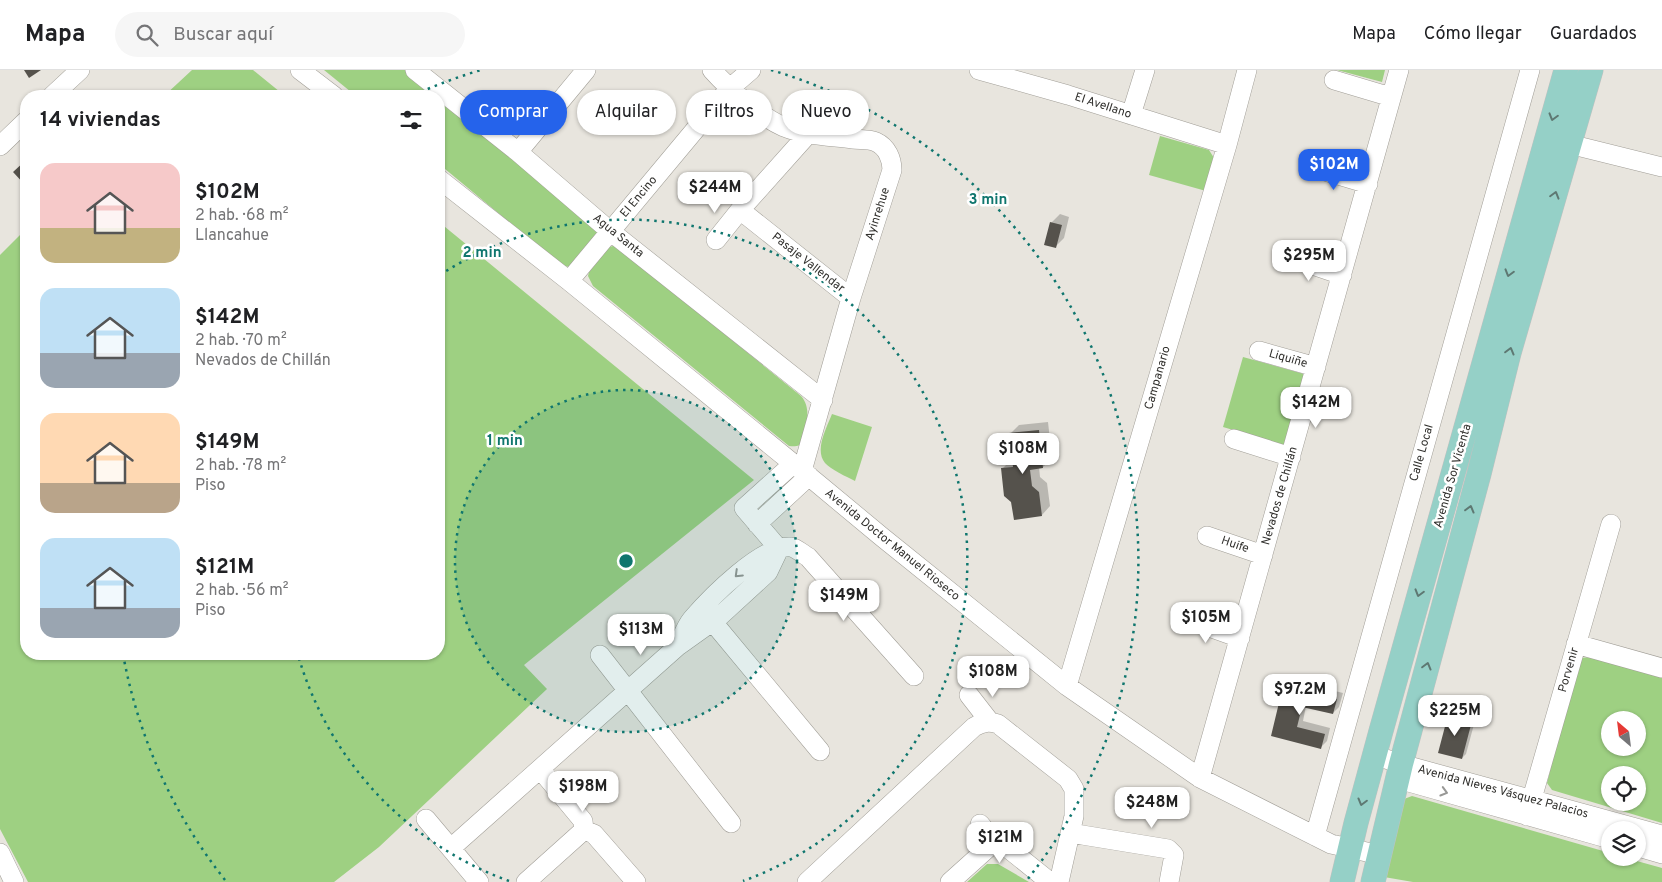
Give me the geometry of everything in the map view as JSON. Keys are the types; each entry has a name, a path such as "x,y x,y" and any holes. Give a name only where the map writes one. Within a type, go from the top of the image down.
{"main road":[{"name":"Avenida Sor Vicenta","path":"1342,882 1374,755 1566,70"},
{"name":"Avenida Sor Vicenta","path":"1373,882 1399,771 1479,474 1509,353 1591,70"},
{"path":"1374,755 1385,771 1399,771"}],"street":[{"path":"58,90 80,70"},
{"path":"300,70 326,90"},
{"name":"Agua Santa","path":"415,70 440,90"},
{"path":"518,152 586,70"},
{"name":"Ayinrehue","path":"712,70 729,89 782,126"},
{"name":"El Encino","path":"569,281 729,89 751,70"},
{"name":"El Avellano","path":"979,70 1042,78 1131,115 1227,145"},
{"path":"1131,115 1145,70"},
{"name":"Campanario","path":"1068,686 1227,145 1247,70"},
{"name":"Nevados de Chillán","path":"1200,778 1399,70"},
{"name":"Calle Local","path":"1315,836 1530,70"},
{"path":"1334,80 1391,97"},
{"name":"Agua Santa","path":"445,94 518,152 610,231 823,400"},
{"path":"0,146 20,127"},
{"path":"716,240 740,210 807,135"},
{"name":"Ayinrehue","path":"801,470 892,170 892,164 887,152 876,142 818,135"},
{"path":"1569,144 1662,168"},
{"path":"1311,167 1368,184"},
{"name":"Avenida Doctor Manuel Rioseco","path":"445,184 569,281 882,538 1068,686 1200,778 1330,844 1380,855"},
{"name":"Pasaje Vallendar","path":"740,210 852,298"},
{"path":"1286,256 1342,275"},
{"name":"Liquiñe","path":"1259,351 1316,367"},
{"path":"1234,440 1291,457"},
{"path":"779,549 744,508 801,470"},
{"name":"Porvenir","path":"1529,808 1611,524"},
{"name":"Huife","path":"1207,536 1263,555"},
{"path":"678,646 691,620 745,568 762,556 779,549 792,547 808,557 914,676"},
{"path":"451,848 678,646 712,621 768,572 779,549"},
{"path":"1184,618 1240,638"},
{"path":"712,621 820,751"},
{"path":"1576,644 1662,668"},
{"path":"600,655 731,823"},
{"path":"970,695 990,722"},
{"path":"807,882 974,727 981,723 990,722 998,724 1068,779 1074,790 1074,816 1059,882"},
{"path":"540,768 583,821 584,830"},
{"name":"Avenida Nieves Vásquez Palacios","path":"1399,771 1529,808 1662,835"},
{"name":"Avenida Nieves Vásquez Palacios","path":"1529,808 1601,836"},
{"path":"426,819 479,882"},
{"path":"980,824 996,844"},
{"path":"526,882 584,830"},
{"path":"584,830 594,834 636,882"},
{"path":"1070,832 1168,849 1174,855 1169,882"},
{"path":"950,882 989,847 996,844 1004,845 1050,882"},
{"path":"1646,849 1662,854"},
{"path":"0,853 14,882"}],"green space":[{"path":"192,70 253,70 278,90 170,90"},
{"path":"324,70 405,70 430,90 349,90"},
{"path":"1337,70 1385,70 1382,82"},
{"path":"445,103 460,116 460,135 483,135 597,230 597,234 569,267 561,265 445,169"},
{"path":"1160,136 1209,150 1214,158 1206,191 1149,175"},
{"path":"445,227 754,480 524,665 547,689 379,847 334,882 28,882 0,829 0,255 20,235 20,660 445,660"},
{"path":"609,247 617,247 801,396 807,412 806,429 802,443 798,446 789,446 593,286 588,276 589,272"},
{"path":"1243,357 1304,374 1284,445 1223,427"},
{"path":"832,414 872,427 855,481 831,468 822,458 821,445"},
{"path":"1592,657 1662,678 1662,823 1622,811 1646,811 1646,766 1601,766 1601,805 1552,790 1547,783 1578,658"},
{"path":"1412,796 1601,850 1601,866 1646,866 1646,864 1662,868 1662,882 1413,882 1384,877 1404,799"},
{"path":"987,864 998,864 1029,882 967,882"}],"building":[{"path":"24,70 41,70 29,78"},
{"path":"20,166 20,180 13,172"},
{"path":"1050,222 1062,225 1056,248 1044,245"},
{"path":"1039,430 1043,468 1030,470 1032,486 1039,492 1042,516 1014,520 1011,502 1004,496 1001,468 1013,467 1009,433"},
{"path":"1283,686 1337,699 1333,714 1302,707 1297,727 1325,734 1321,749 1271,736"},
{"path":"1448,715 1472,721 1462,759 1438,753"}]}
